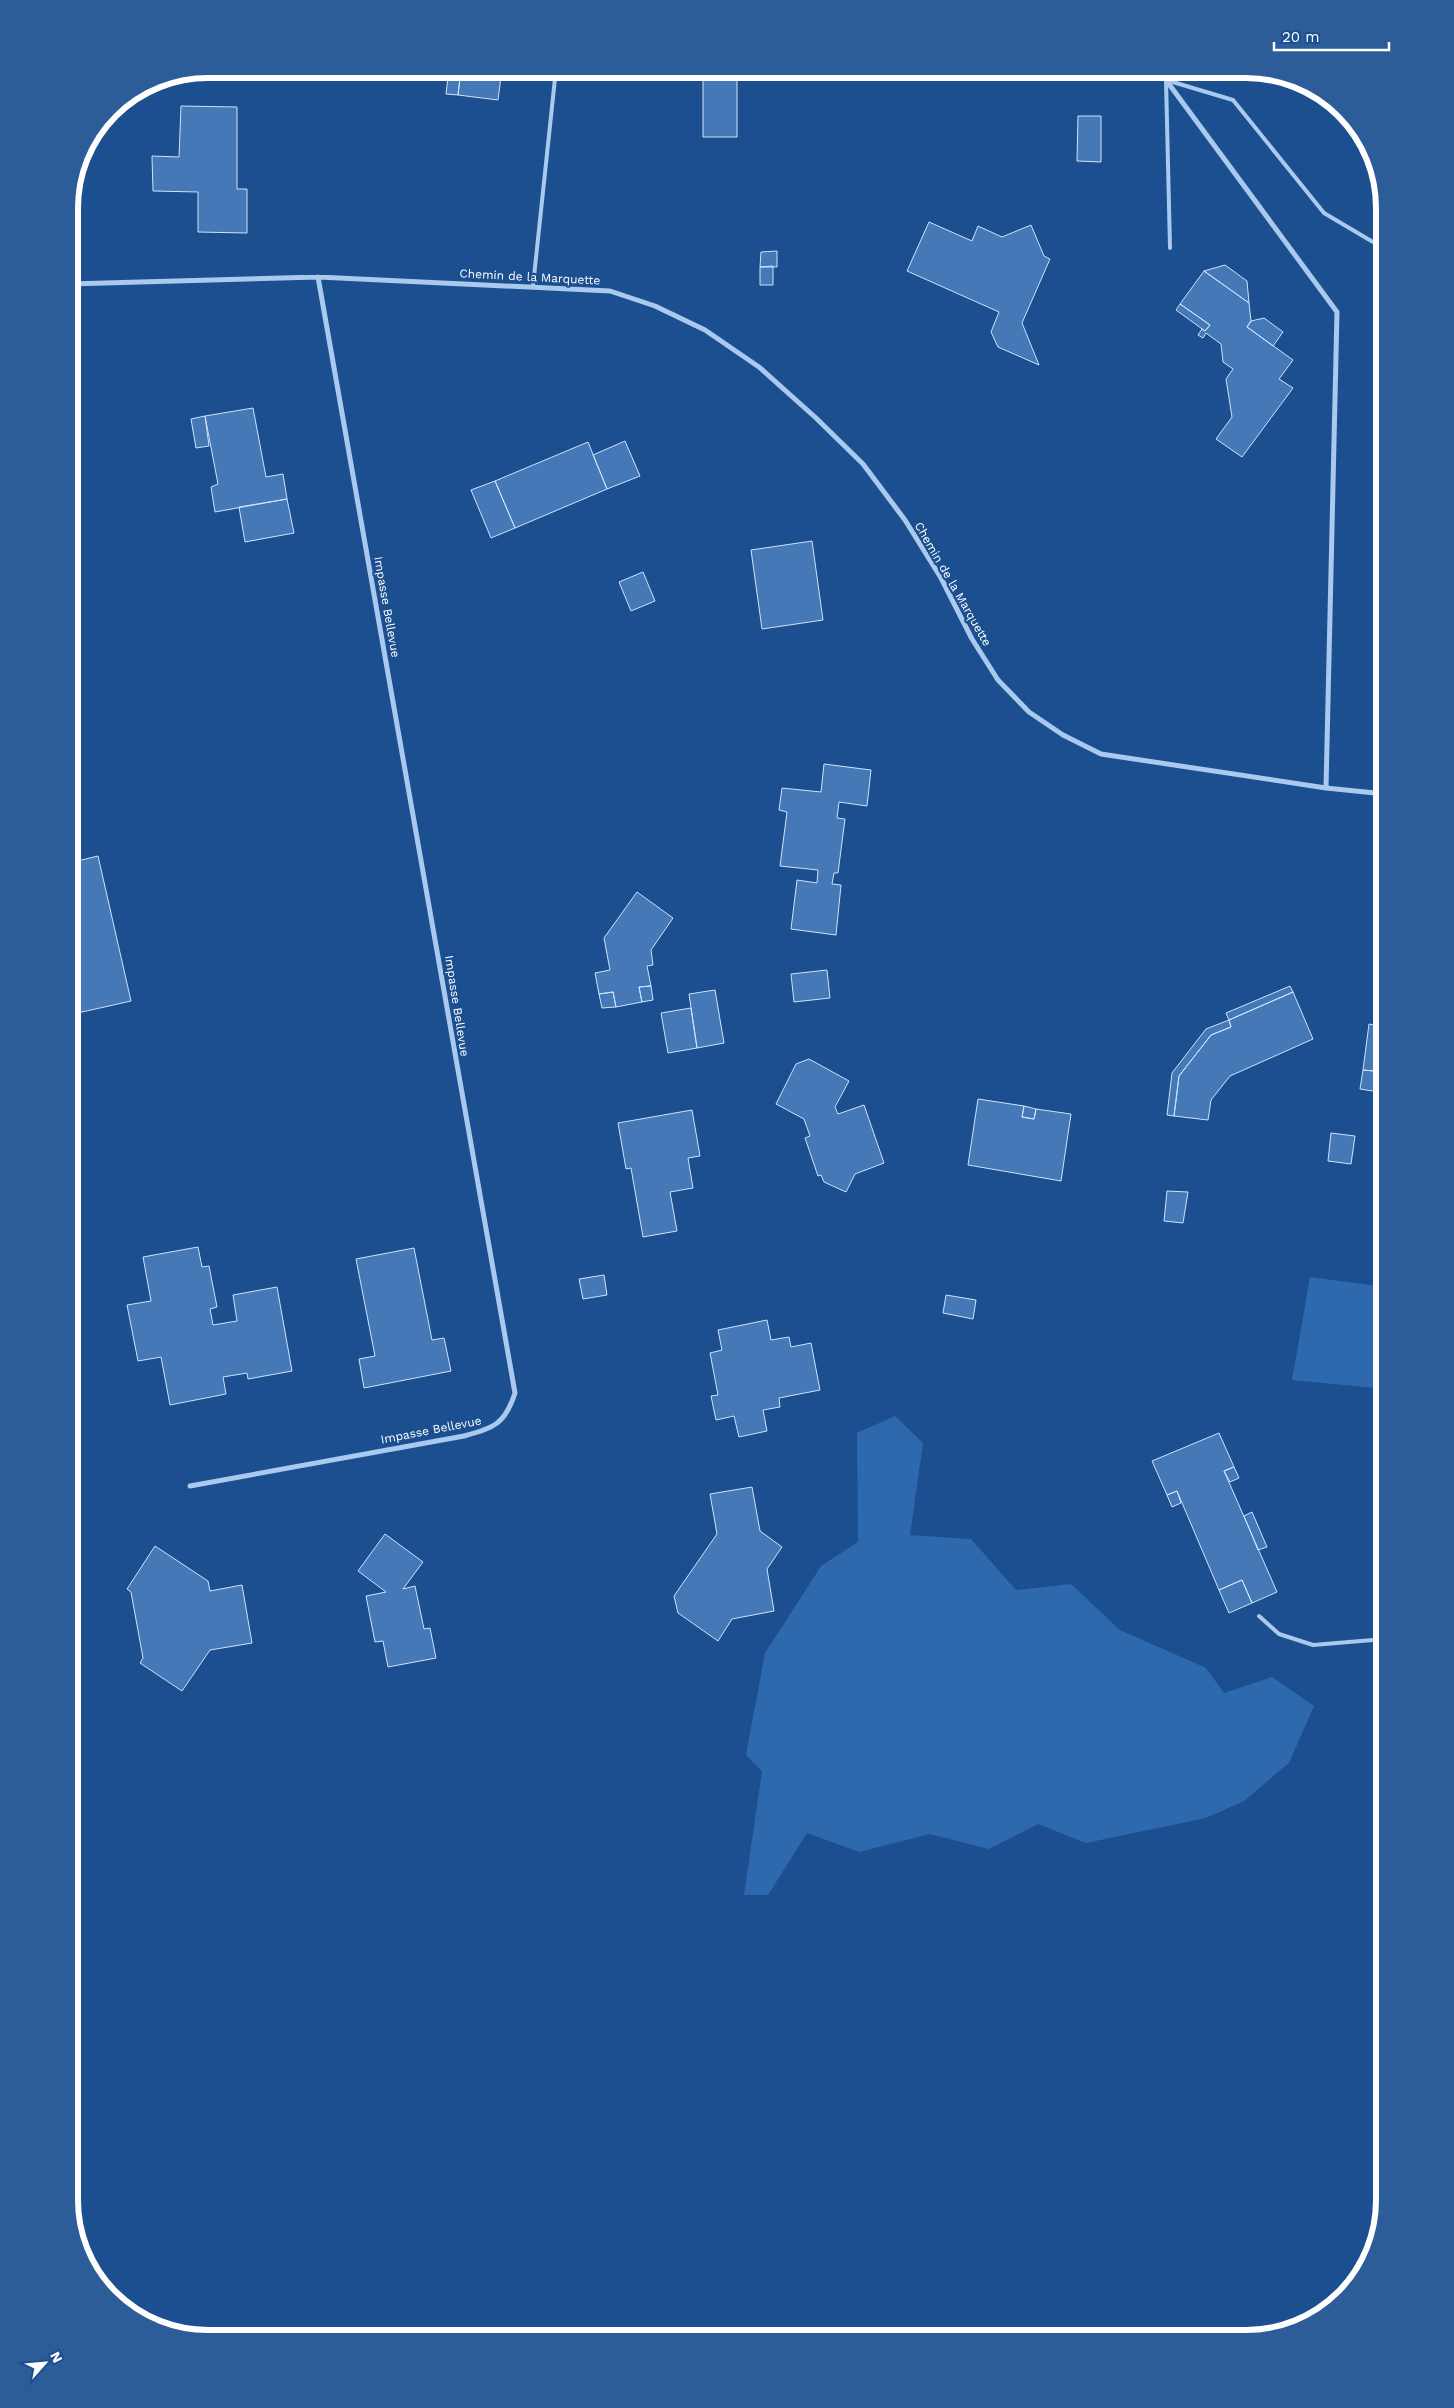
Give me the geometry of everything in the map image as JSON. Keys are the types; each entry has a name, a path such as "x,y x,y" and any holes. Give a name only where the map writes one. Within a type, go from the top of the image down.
{"street":[{"path":"1166,80 1337,312 1326,788"},
{"name":"Chemin de la Marquette","path":"78,284 318,277 533,286 610,292 655,306 705,330 759,367 816,418 862,464 906,520 941,578 972,639 998,680 1029,712 1063,735 1101,754 1326,788 1376,793"},
{"name":"Impasse Bellevue","path":"190,1486 482,1431 490,1428 509,1412 515,1393 436,936 318,277"}],"lane":[{"path":"533,286 555,78"},
{"path":"1166,80 1233,100 1324,213 1373,242"},
{"path":"1166,80 1170,248"},
{"path":"1259,1616 1279,1634 1313,1645 1376,1640"}],"shaded area":[{"path":"1310,1277 1376,1286 1376,1388 1292,1380"},
{"path":"895,1416 923,1443 910,1535 971,1539 1016,1590 1071,1584 1120,1630 1206,1668 1224,1693 1272,1677 1314,1706 1289,1763 1244,1801 1206,1818 1086,1843 1038,1824 989,1849 930,1834 859,1852 807,1833 768,1895 744,1895 762,1771 746,1755 765,1653 821,1566 858,1542 857,1433"}],"building":[{"path":"448,78 460,78 458,95 446,94"},
{"path":"460,78 501,78 498,100 458,95"},
{"path":"703,78 737,78 737,137 703,137"},
{"path":"181,106 237,107 237,189 247,189 247,233 198,232 198,192 153,191 152,156 179,157"},
{"path":"1078,116 1101,116 1101,162 1077,161"},
{"path":"929,222 972,241 978,226 1002,237 1031,225 1044,256 1050,259 1022,323 1039,365 998,347 991,332 999,312 907,271"},
{"path":"777,251 777,267 760,267 761,252"},
{"path":"1225,265 1247,281 1249,303 1204,271"},
{"path":"773,266 773,285 760,285 760,267"},
{"path":"1204,271 1249,303 1251,321 1247,327 1293,360 1279,379 1293,388 1242,457 1216,439 1232,417 1226,379 1233,369 1223,362 1221,344 1206,333 1203,338 1198,335 1202,329 1205,331 1210,325 1180,304"},
{"path":"1180,304 1210,325 1205,331 1176,310"},
{"path":"1264,318 1283,332 1273,346 1247,327 1251,321"},
{"path":"253,408 266,477 283,474 287,499 215,512 211,487 218,484 205,416"},
{"path":"205,416 209,446 196,448 191,419"},
{"path":"625,441 640,476 607,489 593,455"},
{"path":"588,442 607,489 515,528 495,481"},
{"path":"495,481 515,528 491,538 471,490"},
{"path":"287,499 294,533 245,542 239,507"},
{"path":"812,541 823,620 762,629 751,550"},
{"path":"643,572 655,601 631,611 619,582"},
{"path":"824,764 871,770 867,806 839,802 837,818 845,819 838,873 834,873 832,884 841,885 836,935 791,929 797,880 817,883 818,870 780,866 787,812 779,810 782,788 821,792"},
{"path":"98,856 131,1001 78,1013 78,861"},
{"path":"637,892 673,918 651,950 653,965 647,966 651,986 639,987 642,1002 616,1007 613,992 599,994 595,973 610,970 604,938"},
{"path":"827,970 830,998 794,1002 791,974"},
{"path":"651,986 653,1000 642,1002 639,987"},
{"path":"1290,986 1293,992 1229,1020 1226,1013"},
{"path":"715,990 724,1043 697,1048 689,994"},
{"path":"613,992 616,1007 602,1008 599,994"},
{"path":"1293,992 1313,1039 1230,1076 1211,1100 1208,1120 1174,1116 1179,1076 1211,1035 1231,1027 1229,1020"},
{"path":"691,1008 697,1048 668,1053 661,1013"},
{"path":"1229,1020 1231,1027 1211,1035 1179,1076 1174,1116 1167,1115 1172,1073 1206,1029"},
{"path":"1369,1024 1376,1025 1376,1071 1363,1070"},
{"path":"809,1059 849,1081 835,1107 838,1114 864,1105 884,1163 855,1174 846,1192 824,1182 821,1175 818,1176 805,1138 810,1136 804,1119 776,1104 796,1064"},
{"path":"1363,1070 1376,1071 1376,1092 1360,1089"},
{"path":"978,1099 1024,1106 1022,1117 1034,1119 1036,1109 1071,1114 1061,1181 968,1165"},
{"path":"1024,1106 1036,1109 1034,1119 1022,1117"},
{"path":"692,1110 700,1156 688,1158 693,1188 670,1192 677,1231 643,1237 631,1168 626,1169 618,1123"},
{"path":"1331,1133 1355,1136 1351,1164 1328,1161"},
{"path":"1167,1191 1188,1192 1183,1223 1164,1221"},
{"path":"198,1247 202,1267 209,1266 217,1307 210,1309 213,1325 237,1321 233,1295 277,1287 292,1371 248,1379 247,1373 223,1377 226,1394 170,1405 161,1357 138,1361 127,1305 151,1301 143,1257"},
{"path":"414,1248 432,1340 444,1338 451,1371 364,1388 359,1359 375,1356 356,1259"},
{"path":"604,1275 607,1295 583,1299 579,1279"},
{"path":"946,1295 976,1300 973,1319 943,1313"},
{"path":"767,1320 771,1340 789,1337 791,1347 811,1343 820,1390 779,1398 780,1407 763,1410 767,1431 739,1437 734,1416 716,1420 711,1396 718,1395 710,1353 722,1350 718,1330"},
{"path":"1219,1433 1234,1467 1224,1471 1277,1592 1252,1603 1242,1580 1219,1590 1177,1491 1167,1495 1152,1461"},
{"path":"1234,1467 1239,1478 1230,1482 1224,1471"},
{"path":"752,1487 760,1531 782,1547 767,1569 774,1611 732,1619 718,1641 678,1613 674,1596 717,1534 710,1494"},
{"path":"1177,1491 1181,1503 1172,1507 1167,1495"},
{"path":"1252,1512 1267,1547 1258,1550 1244,1516"},
{"path":"385,1534 423,1562 403,1589 415,1586 424,1629 430,1628 436,1658 388,1667 383,1641 375,1642 366,1596 386,1592 358,1571"},
{"path":"155,1546 208,1581 210,1591 242,1585 252,1643 210,1650 182,1691 140,1663 143,1658 131,1592 127,1589"},
{"path":"1242,1580 1252,1603 1229,1613 1219,1590"}]}
